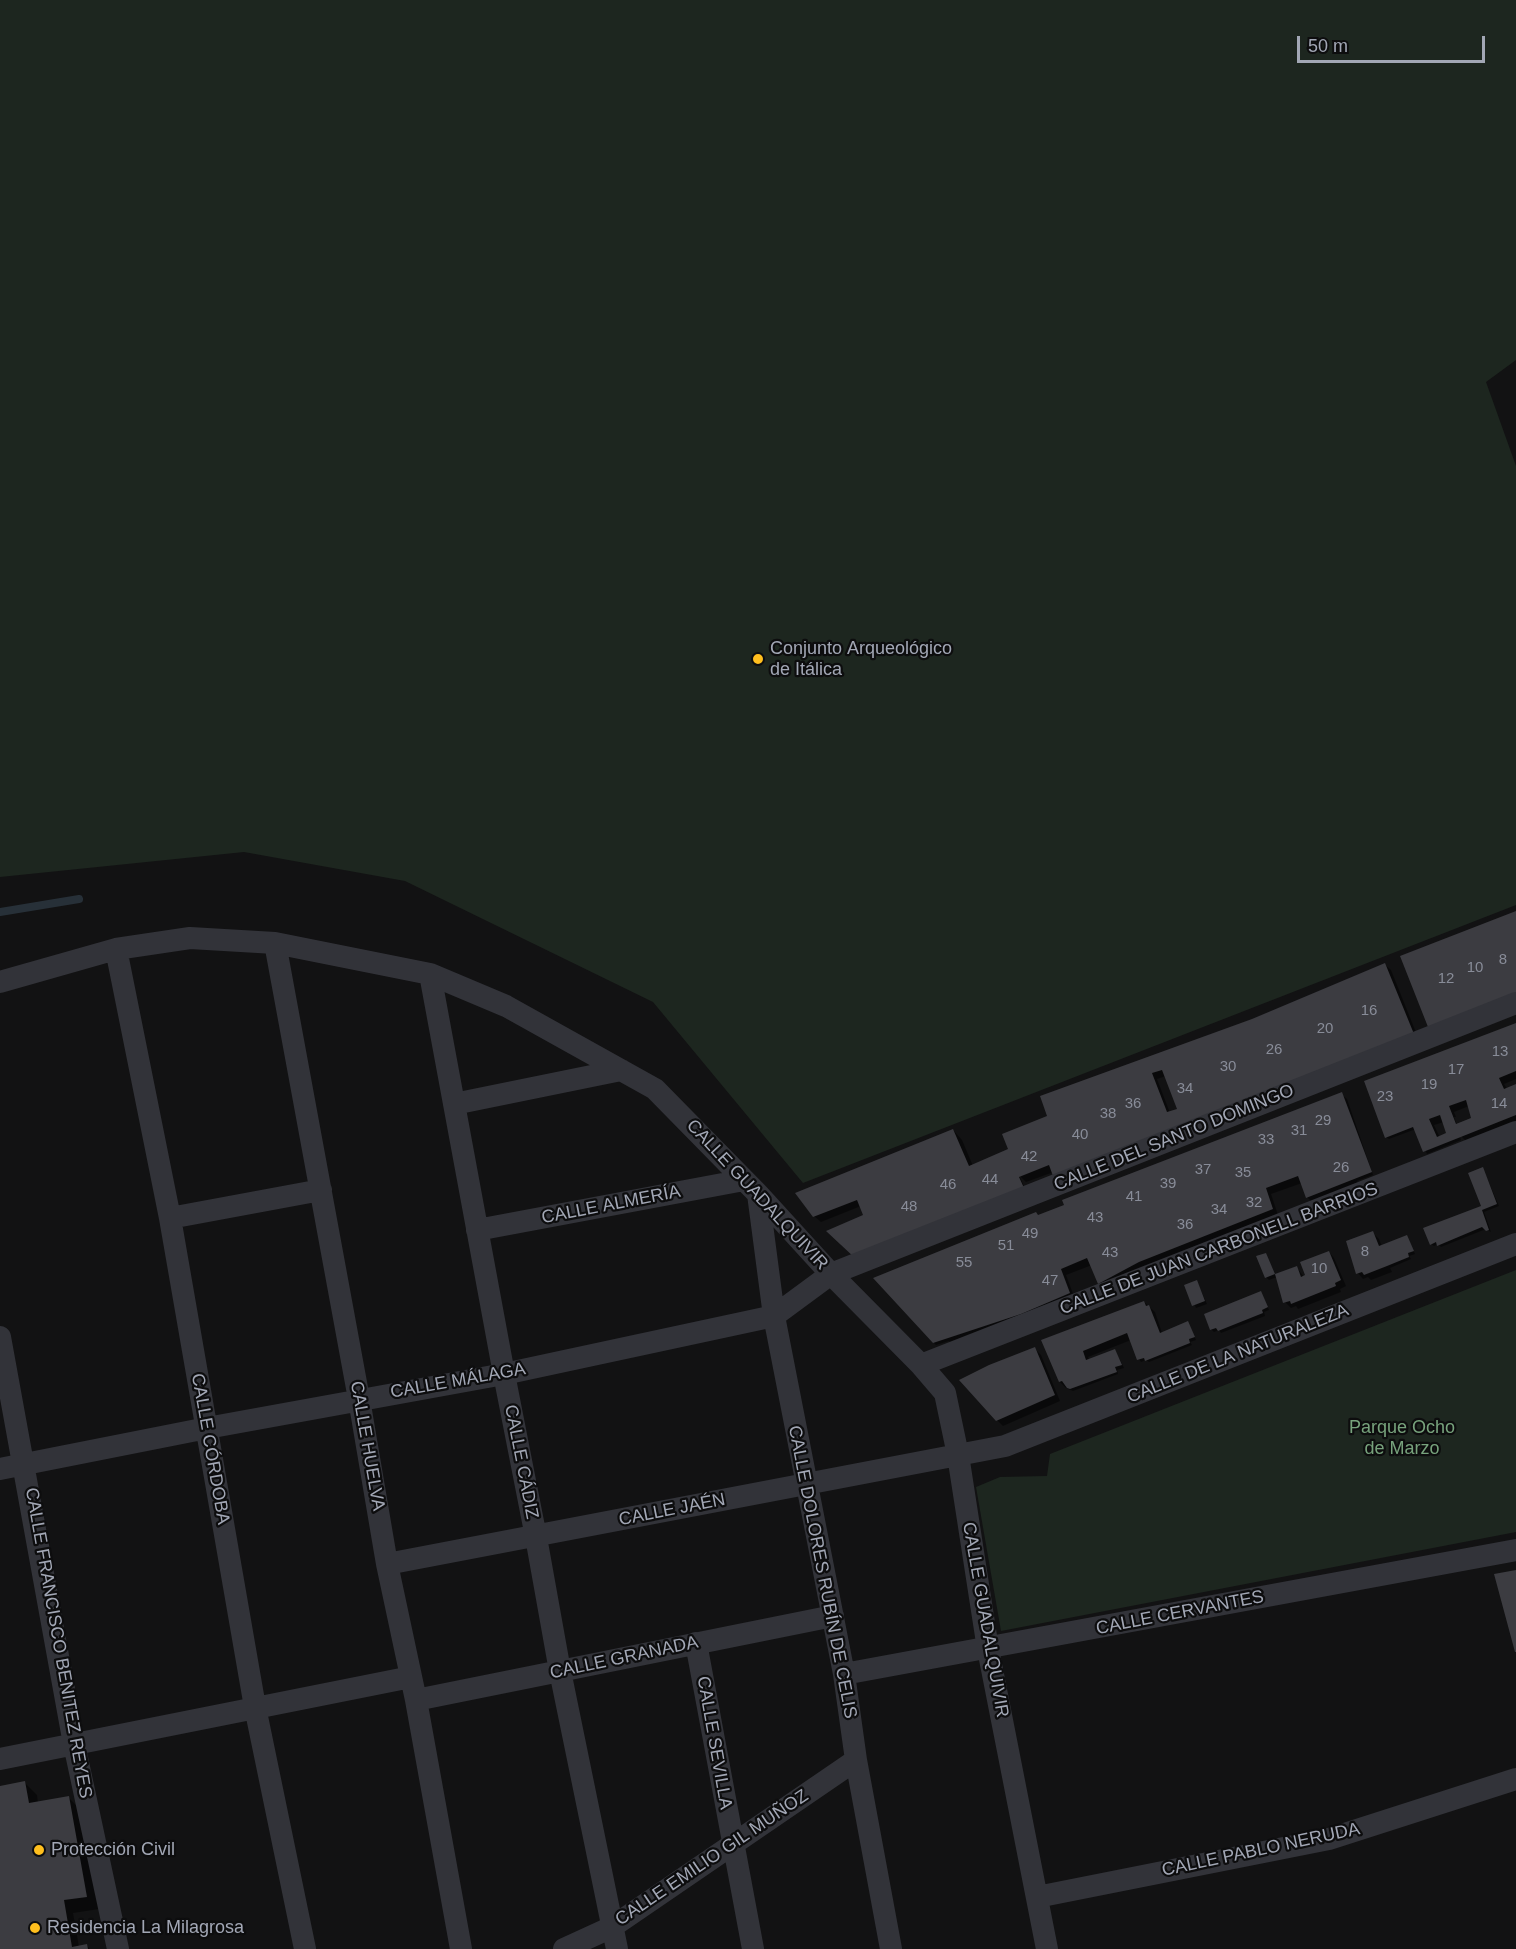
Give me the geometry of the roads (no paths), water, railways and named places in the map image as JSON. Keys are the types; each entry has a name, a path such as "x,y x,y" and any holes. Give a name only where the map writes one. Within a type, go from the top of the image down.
{"street":[{"name":"CALLE GUADALQUIVIR","path":"0,982 116,949 190,938 275,943 430,974 506,1006 655,1089 921,1365 945,1393 958,1455 988,1649 1047,1949"},
{"name":"CALLE HUELVA","path":"275,943 387,1564 416,1700 462,1949"},
{"name":"CALLE CÓRDOBA","path":"116,949 170,1218 255,1707 305,1949"},
{"name":"CALLE CÁDIZ","path":"430,974 560,1671 614,1938"},
{"name":"CALLE DEL SANTO DOMINGO","path":"831,1274 1516,1003"},
{"path":"454,1104 621,1070"},
{"name":"CALLE DE JUAN CARBONELL BARRIOS","path":"921,1365 1516,1132"},
{"name":"CALLE ALMERÍA","path":"477,1230 751,1187"},
{"name":"CALLE DOLORES RUBÍN DE CELIS","path":"751,1187 844,1674 856,1760 891,1949"},
{"path":"170,1218 321,1190"},
{"name":"CALLE DE LA NATURALEZA","path":"958,1455 1005,1446 1516,1244"},
{"name":"CALLE MÁLAGA","path":"0,1469 359,1399 504,1374 774,1316 831,1274"},
{"name":"CALLE FRANCISCO BENITEZ REYES","path":"0,1337 25,1464 74,1744 118,1949"},
{"name":"CALLE JAÉN","path":"387,1564 958,1455"},
{"name":"CALLE CERVANTES","path":"844,1674 1516,1550"},
{"name":"CALLE GRANADA","path":"416,1700 833,1616"},
{"name":"CALLE SEVILLA","path":"696,1643 753,1949"},
{"path":"0,1759 411,1677"},
{"name":"CALLE EMILIO GIL MUÑOZ","path":"564,1949 614,1938 733,1843 856,1760"},
{"name":"CALLE PABLO NERUDA","path":"1038,1897 1329,1839 1516,1779"}],"waterway":[{"path":"0,912 79,899"}],"place":[{"name":"Conjunto Arqueológico de Itálica","path":"758,659"},
{"name":"Protección Civil","path":"39,1850"},
{"name":"Residencia La Milagrosa","path":"35,1928"}],"park label":[{"name":"Parque Ocho de Marzo","path":"1402,1438"}]}
